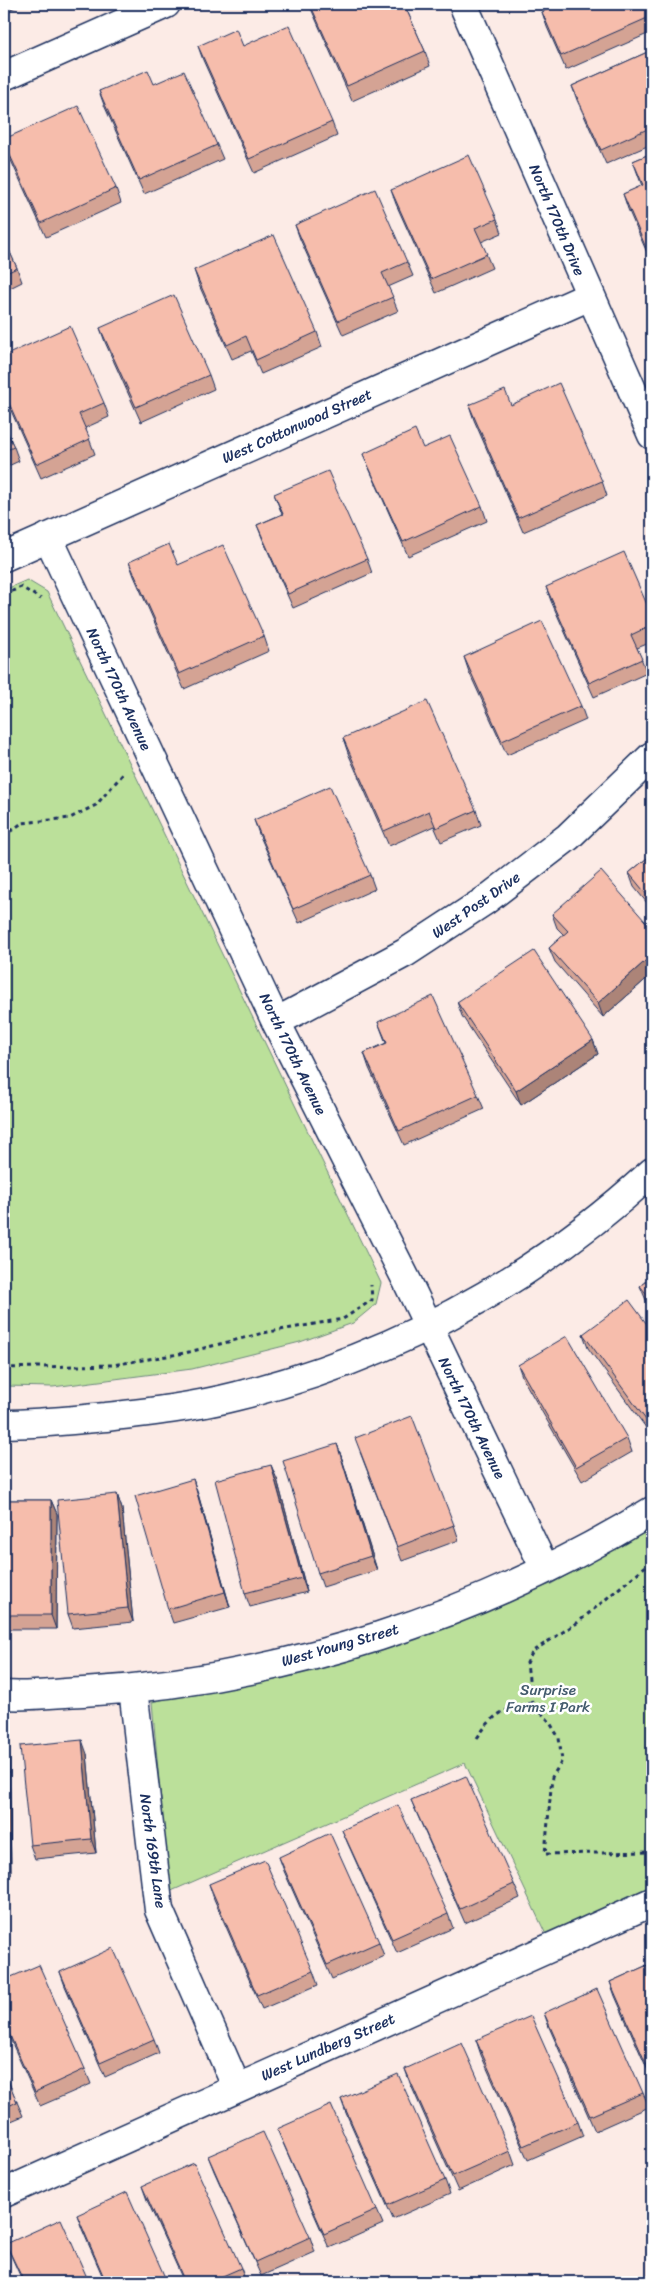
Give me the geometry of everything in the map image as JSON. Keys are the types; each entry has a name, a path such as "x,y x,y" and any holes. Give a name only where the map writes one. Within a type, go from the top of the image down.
{"street":[{"path":"4,76 166,4"},
{"name":"North 170th Drive","path":"463,4 652,435"},
{"name":"West Cottonwood Street","path":"4,557 590,296"},
{"name":"North 170th Avenue","path":"48,537 276,1022 407,1281 545,1569"},
{"name":"West Post Drive","path":"276,1022 405,953 486,900 568,837 652,756"},
{"path":"4,1424 73,1420 162,1411 235,1397 306,1377 367,1354 428,1327 512,1280 591,1226 652,1172"},
{"name":"West Young Street","path":"4,1695 133,1689 246,1671 344,1647 435,1618 545,1569 652,1511"},
{"name":"North 169th Lane","path":"133,1689 159,1910 237,2088"},
{"name":"West Lundberg Street","path":"4,2193 652,1902"}],"path":[{"path":"4,836 22,823 70,818 96,805 129,767"},
{"path":"4,1368 112,1365 185,1353 263,1332 343,1319 372,1300 370,1280"},
{"path":"652,1561 577,1623 533,1651 527,1663 532,1703 549,1720 559,1738 562,1760 552,1777 545,1854 652,1852"},
{"path":"477,1738 493,1718 503,1710 532,1703"}],"green space":[{"path":"27,580 47,592 381,1283 376,1304 353,1323 300,1342 192,1369 53,1387 4,1386 4,590"},
{"name":"Surprise Farms I Park","path":"652,1528 652,1894 549,1941 465,1763 169,1892 152,1702 353,1657 551,1584"}],"building":[{"path":"310,4 404,4 425,51 347,86"},
{"path":"561,4 648,4 652,16 561,56 542,12"},
{"path":"289,25 332,122 249,159 198,46 236,29 243,46"},
{"path":"652,50 652,127 601,150 572,86"},
{"path":"148,70 154,84 184,71 217,145 139,180 99,91"},
{"path":"78,106 116,188 41,223 4,139"},
{"path":"652,153 652,248 647,250 623,194 643,185 633,161"},
{"path":"469,155 497,219 475,228 487,254 431,279 391,190"},
{"path":"375,189 407,262 382,273 393,297 338,321 295,225"},
{"path":"274,235 317,332 256,360 246,336 227,345 194,270"},
{"path":"4,239 17,268 4,274"},
{"path":"174,295 209,375 136,407 100,328"},
{"path":"70,326 104,403 79,414 90,439 36,464 4,392 4,356"},
{"path":"559,383 602,481 518,518 469,405 505,390 511,405"},
{"path":"4,425 14,447 4,451"},
{"path":"415,430 423,448 450,436 482,506 403,542 363,454"},
{"path":"328,471 367,559 288,594 257,525 283,514 274,494"},
{"path":"169,544 178,565 223,545 264,636 179,674 129,562"},
{"path":"624,552 652,616 652,625 631,635 642,659 589,683 546,587"},
{"path":"542,621 581,706 502,741 464,657"},
{"path":"427,701 476,810 436,828 429,811 384,831 343,738"},
{"path":"330,786 370,875 293,909 254,820"},
{"path":"652,854 652,901 629,873"},
{"path":"601,871 652,929 652,955 598,1003 549,948 568,931 552,914"},
{"path":"534,951 593,1040 516,1091 457,1002"},
{"path":"433,996 478,1095 399,1131 364,1053 387,1043 378,1022"},
{"path":"652,1276 652,1300 640,1286"},
{"path":"629,1300 652,1331 652,1421 649,1424 583,1334"},
{"path":"567,1336 627,1438 576,1467 518,1365"},
{"path":"412,1416 454,1525 397,1547 355,1438"},
{"path":"337,1444 371,1556 318,1573 283,1461"},
{"path":"271,1465 302,1578 245,1593 215,1480"},
{"path":"193,1479 225,1592 168,1609 135,1496"},
{"path":"117,1494 128,1608 68,1614 57,1500"},
{"path":"4,1500 51,1500 51,1615 4,1615"},
{"path":"82,1740 91,1839 30,1845 20,1746"},
{"path":"4,1755 6,1861 4,1861"},
{"path":"466,1776 514,1884 460,1909 411,1800"},
{"path":"398,1805 448,1914 392,1939 342,1830"},
{"path":"330,1833 379,1942 327,1965 279,1857"},
{"path":"265,1860 313,1971 257,1995 209,1884"},
{"path":"113,1948 154,2039 100,2063 60,1972"},
{"path":"652,1963 652,2077 610,1982"},
{"path":"39,1965 85,2069 35,2092 4,2022 4,1980"},
{"path":"597,1989 643,2093 590,2116 544,2013"},
{"path":"531,2016 578,2122 523,2146 476,2040"},
{"path":"462,2043 510,2151 453,2176 405,2069"},
{"path":"4,2071 17,2102 4,2108"},
{"path":"398,2074 445,2180 388,2205 341,2099"},
{"path":"331,2105 377,2210 324,2234 277,2129"},
{"path":"263,2132 310,2237 255,2262 208,2156"},
{"path":"194,2163 241,2268 209,2282 185,2282 142,2186"},
{"path":"127,2192 167,2282 106,2282 77,2215"},
{"path":"61,2219 89,2282 24,2282 6,2244"}]}
